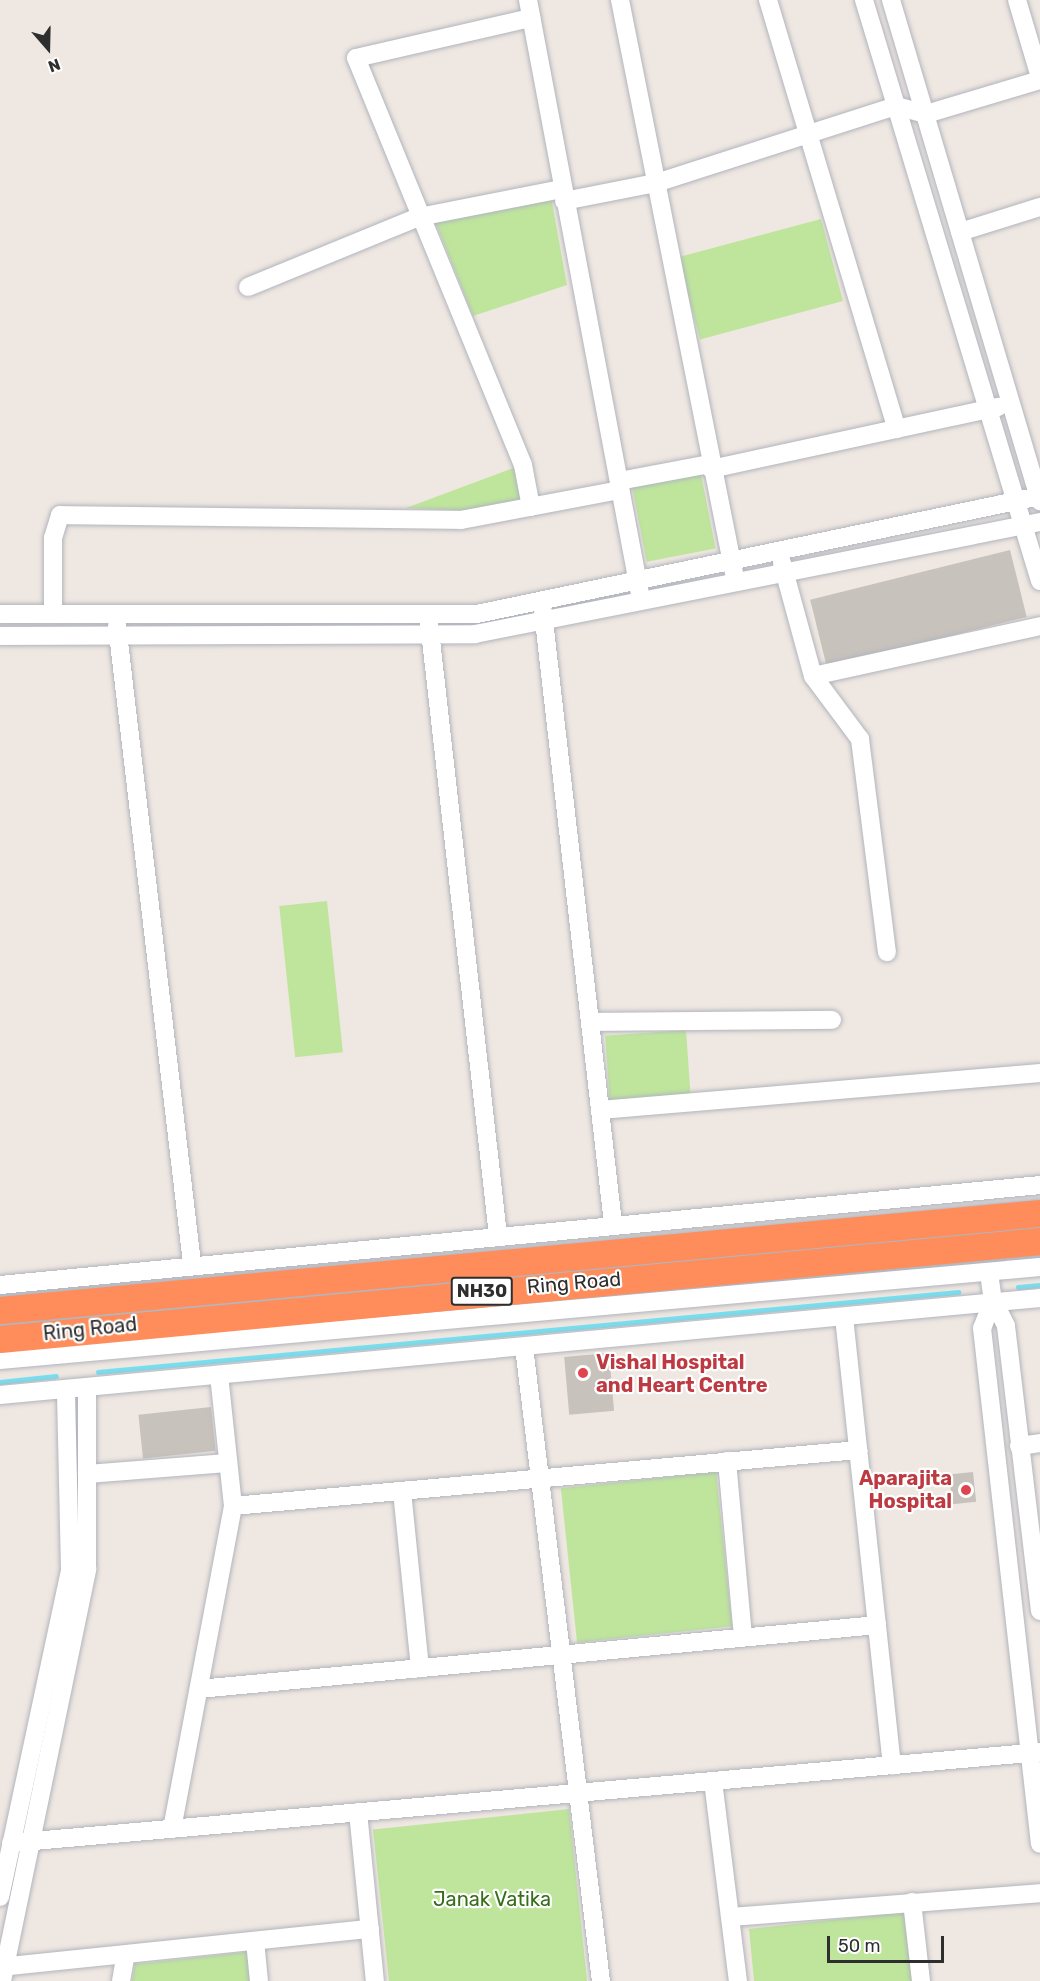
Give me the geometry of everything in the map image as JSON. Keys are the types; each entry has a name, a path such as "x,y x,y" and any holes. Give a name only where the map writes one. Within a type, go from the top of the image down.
{"highway":[{"name":"Ring Road","path":"0,1310 1040,1213"},
{"name":"Ring Road","path":"0,1339 1040,1241"}],"street":[{"path":"620,0 736,583"},
{"path":"768,0 897,429"},
{"path":"864,0 1016,502 1031,523 1040,581"},
{"path":"0,614 477,614 542,603 1040,498 891,0"},
{"path":"248,287 419,217 656,183 896,106 926,114 1040,79 1017,0"},
{"path":"531,507 523,465 419,217 356,58 530,9 563,195 642,603"},
{"path":"960,232 1040,207"},
{"path":"53,614 53,538 60,515 461,520 1011,404"},
{"path":"0,636 431,634 544,624 1031,523"},
{"path":"779,552 813,676 860,739 887,952"},
{"path":"542,603 613,1224"},
{"path":"117,614 117,636 192,1263"},
{"path":"428,614 498,1235"},
{"path":"813,676 1040,626"},
{"path":"590,1022 832,1020"},
{"path":"600,1110 1040,1073"},
{"path":"0,1285 192,1263 1040,1185"},
{"path":"0,1360 1040,1267"},
{"path":"989,1272 993,1300 1006,1326 1040,1611"},
{"path":"0,1395 844,1317 993,1300 1040,1298"},
{"path":"993,1300 982,1328 1035,1753 1040,1844"},
{"path":"844,1317 892,1765"},
{"path":"524,1347 601,1981"},
{"path":"172,1828 233,1506 219,1375"},
{"path":"87,1388 87,1569 2,1972 126,1954 370,1929"},
{"path":"0,1896 70,1570 66,1389"},
{"path":"1019,1446 1040,1443"},
{"path":"233,1506 858,1449"},
{"path":"727,1461 743,1637"},
{"path":"87,1474 228,1463"},
{"path":"402,1491 420,1668"},
{"path":"198,1689 877,1625"},
{"path":"11,1843 1035,1753"},
{"path":"714,1781 738,1981"},
{"path":"358,1812 375,1981"},
{"path":"730,1917 1040,1893"},
{"path":"912,1902 921,1981"},
{"path":"255,1941 259,1981"},
{"path":"121,1981 126,1954"}],"green space":[{"path":"551,197 567,285 473,316 435,221"},
{"path":"821,219 843,301 700,339 678,257"},
{"path":"516,467 521,501 470,511 406,508"},
{"path":"700,469 715,549 647,562 631,482"},
{"path":"327,901 343,1052 295,1057 279,906"},
{"path":"686,1030 691,1095 610,1100 605,1036"},
{"path":"716,1472 732,1626 577,1642 561,1488"},
{"name":"Janak Vatika","path":"569,1809 587,1981 389,1981 373,1830"},
{"path":"905,1912 912,1981 754,1981 749,1929"},
{"path":"247,1952 250,1981 132,1981 135,1964"}],"building":[{"path":"1010,550 1027,617 827,667 810,600"},
{"path":"609,1353 614,1411 569,1415 564,1357"},
{"path":"211,1407 216,1451 143,1458 138,1415"},
{"path":"973,1472 976,1502 952,1504 949,1475"}],"waterway":[{"path":"1018,1287 1040,1285"},
{"path":"98,1372 958,1292"},
{"path":"0,1382 56,1376"}],"place":[{"name":"Vishal Hospital and Heart Centre","path":"583,1373"},
{"name":"Aparajita Hospital","path":"966,1490"}]}
